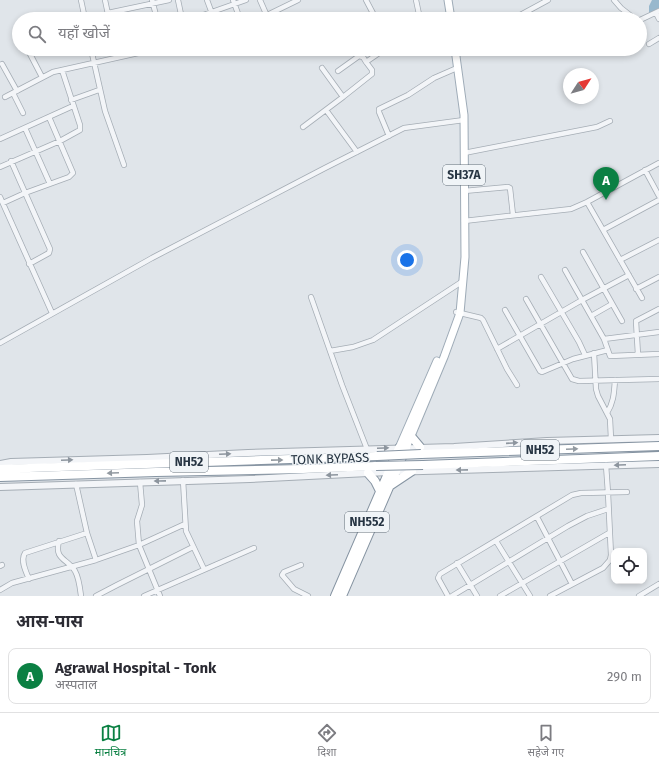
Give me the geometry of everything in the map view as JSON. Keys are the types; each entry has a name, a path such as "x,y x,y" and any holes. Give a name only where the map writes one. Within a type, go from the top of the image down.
{"highway":[{"path":"410,435 420,450"},
{"name":"TONK BYPASS","path":"0,469 377,456 420,450 659,446"},
{"name":"NH552","path":"335,596 380,491 392,472 403,448"},
{"name":"NH52","path":"0,478 659,456"},
{"path":"389,487 412,471"},
{"name":"NH552","path":"342,596 389,487 392,472"},
{"path":"368,473 375,480 380,491"}],"main road":[{"path":"448,0 450,12"},
{"name":"SH37A","path":"403,448 444,357 458,313 463,281 464,120 456,56"},
{"name":"SH37A","path":"403,448 458,313"}],"street":[{"path":"81,0 82,12"},
{"path":"105,0 108,12"},
{"path":"112,12 153,2 169,0"},
{"path":"178,0 181,12"},
{"path":"207,0 212,12"},
{"path":"214,12 234,2 246,0"},
{"path":"260,0 265,12"},
{"path":"275,12 298,0"},
{"path":"366,0 372,12"},
{"path":"416,0 419,12"},
{"path":"526,12 548,0"},
{"path":"614,0 625,12"},
{"path":"153,2 155,12"},
{"path":"234,2 238,12"},
{"path":"647,17 657,12 659,19"},
{"path":"649,44 659,38"},
{"path":"30,56 42,77"},
{"path":"93,56 99,90 105,111 124,165"},
{"path":"5,97 42,77 62,70 121,56"},
{"path":"303,127 372,74 372,70 362,57 359,56 338,71"},
{"path":"366,62 375,56"},
{"path":"2,64 23,113"},
{"path":"322,68 343,97"},
{"path":"390,136 379,110 408,95 438,76 457,68"},
{"path":"0,166 36,152 80,130 80,125 62,70"},
{"path":"71,100 99,90"},
{"path":"0,139 74,106"},
{"path":"326,110 357,152"},
{"path":"3,203 25,193 69,177 73,173 49,117"},
{"path":"0,343 152,258 404,128 464,120"},
{"path":"464,153 596,126 610,121"},
{"path":"25,128 50,184"},
{"path":"11,162 50,252 29,264"},
{"path":"464,220 571,209 587,202 659,163"},
{"path":"645,170 659,196"},
{"path":"464,191 508,187 510,188 513,215"},
{"path":"0,197 52,314"},
{"path":"603,230 659,200"},
{"path":"587,202 642,298"},
{"path":"620,260 659,240"},
{"path":"582,252 622,321"},
{"path":"564,270 604,339 610,356 659,354"},
{"path":"497,349 629,275"},
{"path":"541,277 579,342 584,355"},
{"path":"636,288 659,277"},
{"path":"330,351 353,347 373,340 463,281"},
{"path":"311,297 342,385 367,449"},
{"path":"526,299 570,377 575,381 659,379"},
{"path":"591,316 612,304"},
{"path":"638,355 636,321 659,309"},
{"path":"505,310 540,371 542,372 562,362 584,355 608,350"},
{"path":"458,313 481,318 483,320 507,369 517,384"},
{"path":"604,339 659,332"},
{"path":"594,353 595,381 598,396 610,419 611,439"},
{"path":"607,413 614,398 615,380"},
{"path":"0,464 10,462 367,449 403,448 420,450 547,441 659,438"},
{"path":"0,487 250,479 412,471 659,464"},
{"path":"550,596 607,565 611,556 606,465"},
{"path":"183,480 185,524 188,537 204,569"},
{"path":"140,482 142,505 137,520 139,544 160,596"},
{"path":"76,484 87,533 96,560"},
{"path":"448,596 438,576 440,574 576,493 628,492"},
{"path":"452,596 548,537 587,516 608,509"},
{"path":"537,517 572,584"},
{"path":"0,590 12,583 73,568 96,560 139,544 185,524"},
{"path":"29,579 23,561 23,555 59,541 87,533"},
{"path":"500,596 610,533"},
{"path":"59,541 58,553 61,558 76,572 81,596"},
{"path":"496,541 530,596"},
{"path":"96,596 193,548"},
{"path":"144,596 254,548"},
{"path":"457,563 477,596"},
{"path":"301,565 284,572 282,575 294,589 308,596"},
{"path":"640,596 659,584"}],"water":[{"path":"652,0 659,0 659,8 649,13 649,6"}],"place":[{"name":"Agrawal Hospital - Tonk","path":"606,200"}]}
